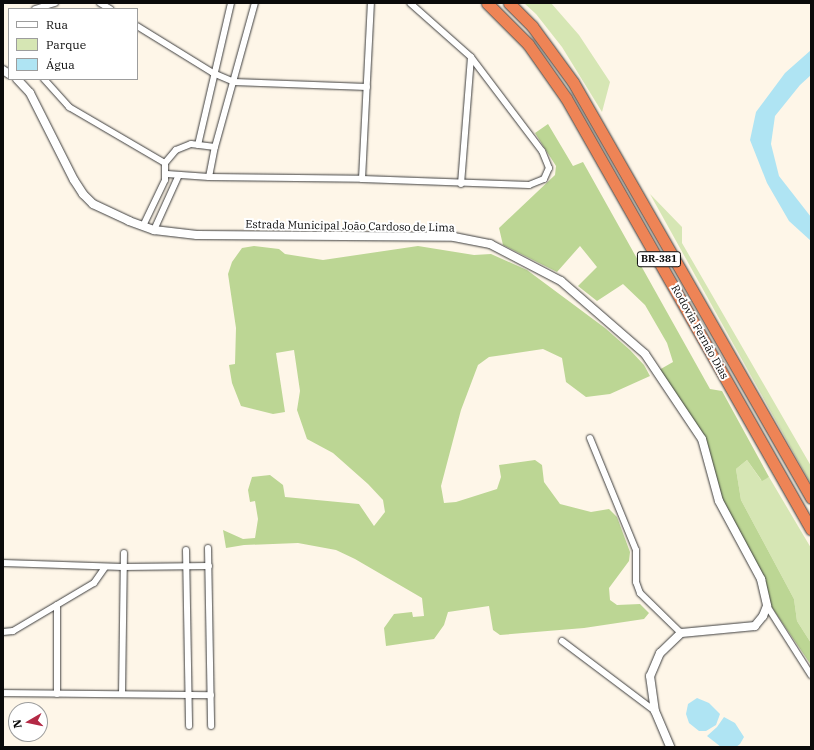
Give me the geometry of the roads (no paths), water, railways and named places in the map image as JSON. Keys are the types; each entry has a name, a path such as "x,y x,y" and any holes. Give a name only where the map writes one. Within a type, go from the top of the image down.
{"highway":[{"name":"Rodovia Fernão Dias","path":"487,3 528,44 569,104 811,529"},
{"name":"Rodovia Fernão Dias","path":"508,3 532,26 572,82 811,498"}],"street":[{"path":"38,8 55,3"},
{"path":"198,144 231,3"},
{"path":"209,177 215,147 255,3"},
{"path":"362,180 371,3"},
{"path":"166,174 209,177 529,185 544,179 549,168 542,152 471,57 410,3"},
{"path":"138,27 214,73 234,82 367,86"},
{"path":"462,184 471,57"},
{"name":"Estrada Municipal João Cardoso de Lima","path":"18,80 30,94 74,180 83,194 93,204 143,226 154,230 197,235 454,237 490,244 561,281 645,354 702,439 719,501 761,579 768,606"},
{"path":"45,80 69,107 166,163"},
{"path":"143,226 166,174 166,163 176,150 191,144 215,147"},
{"path":"154,230 179,175"},
{"path":"590,438 636,550 636,582 640,594 681,633"},
{"path":"208,548 211,726"},
{"path":"186,550 189,726"},
{"path":"122,694 124,553"},
{"path":"3,563 105,567 208,566"},
{"path":"3,632 13,631 94,583 105,567"},
{"path":"57,605 57,694"},
{"path":"670,747 655,711 650,676 660,653 681,633 755,626 763,616 768,606"},
{"path":"768,606 811,675"},
{"path":"562,641 655,711"},
{"path":"3,693 211,695"}],"water":[{"path":"811,50 811,75 800,85 775,116 771,144 779,176 811,217 811,241 789,221 767,183 750,140 756,112 785,73"},
{"path":"697,698 709,703 720,714 716,725 706,731 699,731 689,723 686,714 688,704"},
{"path":"724,717 735,723 744,737 740,744 736,747 721,747 707,736 717,727"}]}
